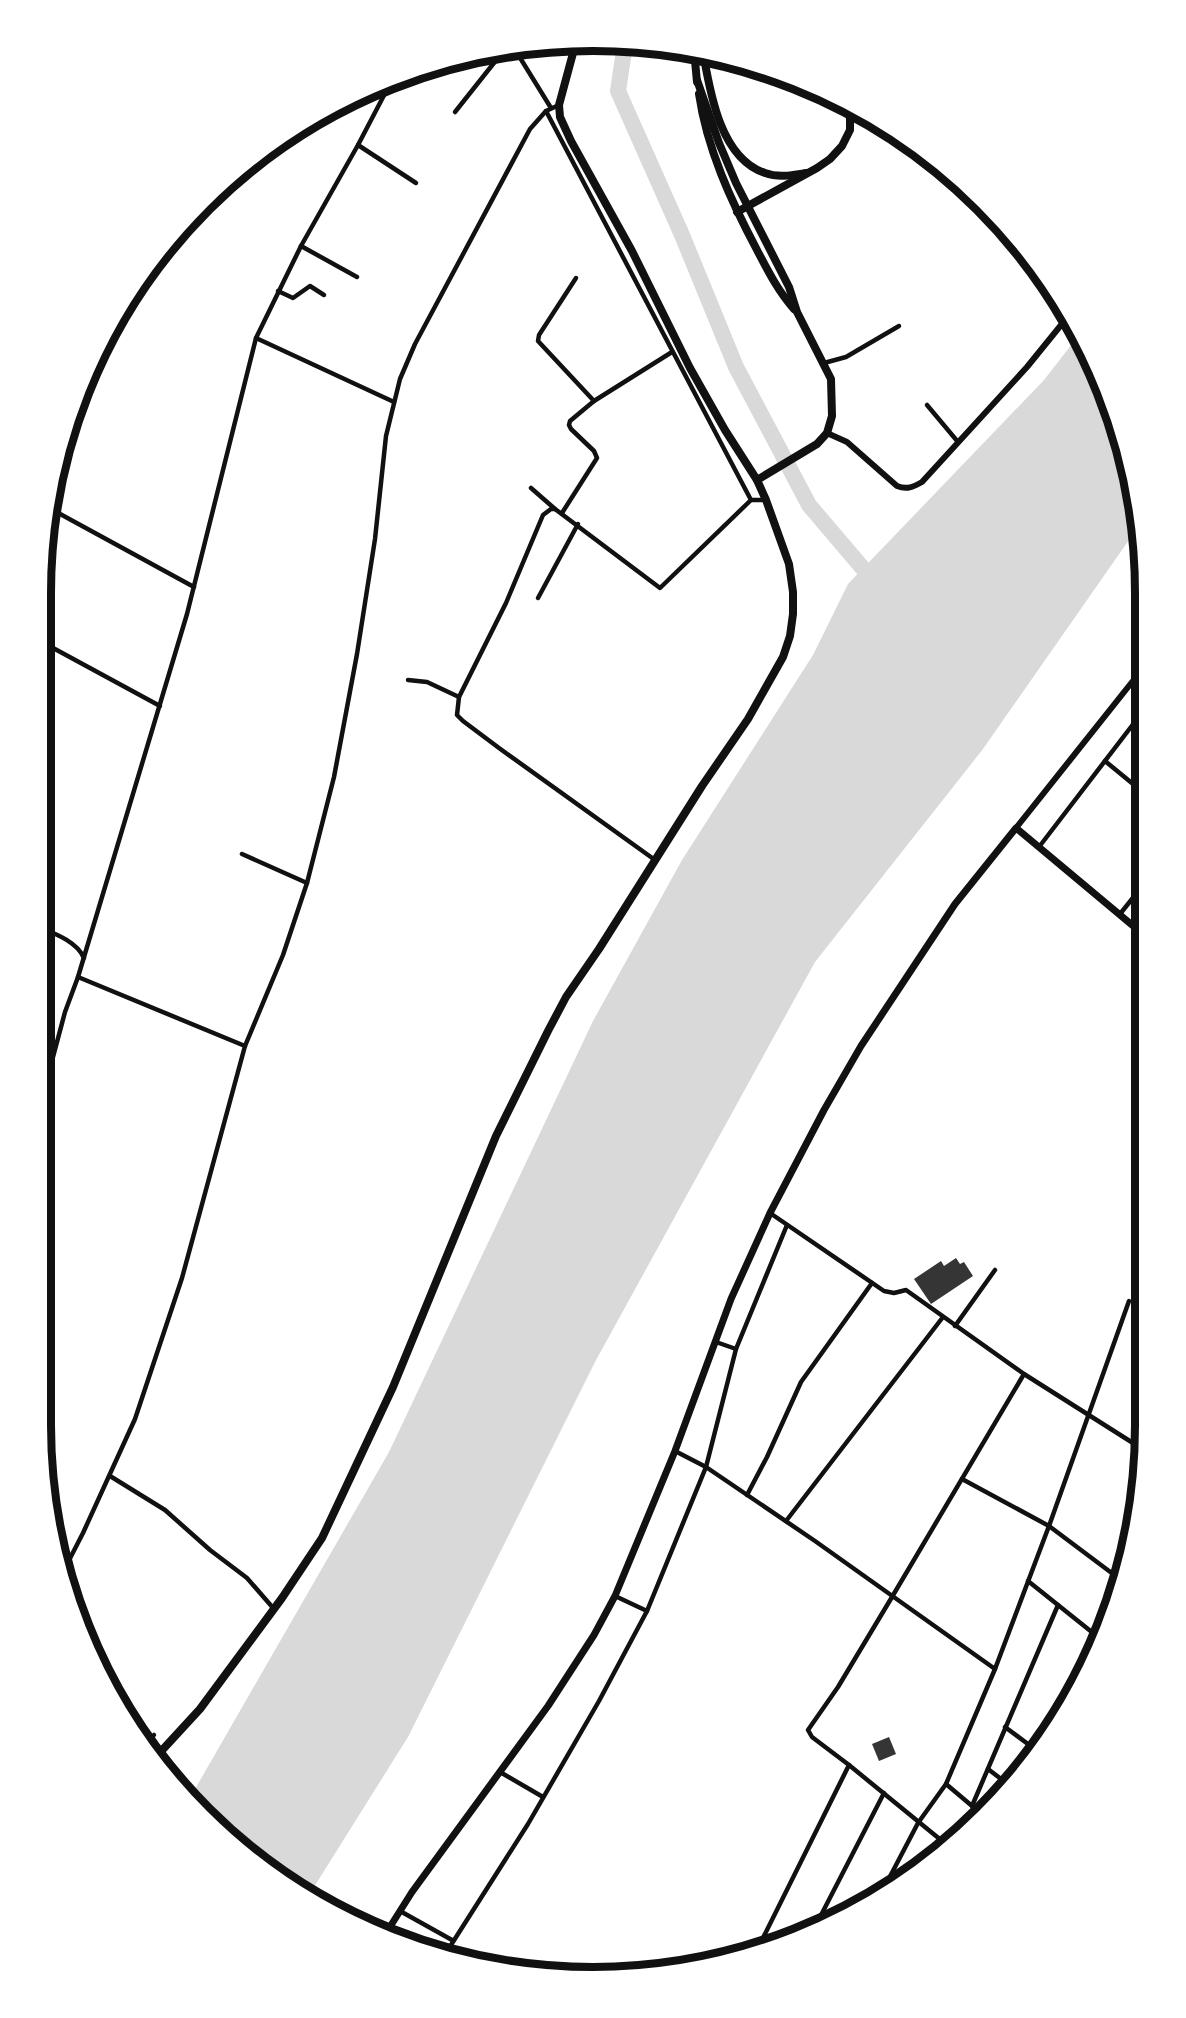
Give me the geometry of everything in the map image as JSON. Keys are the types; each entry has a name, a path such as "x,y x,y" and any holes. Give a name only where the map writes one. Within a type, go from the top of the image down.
{"highway":[{"path":"705,62 715,108 723,130 741,157 750,165 766,173 783,176 807,173"},
{"path":"737,212 830,159 842,146 850,130 850,116"}],"main road":[{"path":"161,1752 200,1709 274,1609 322,1538 393,1388 496,1136 548,1031 566,997 748,719 788,647 792,625 793,592 789,564 766,500 757,480 690,368 632,252 571,141 555,106 573,52"},
{"path":"695,60 702,115 737,212 780,293 797,312"},
{"path":"697,80 719,143 789,286 797,312 831,380 832,416 827,433 817,444 757,480"},
{"path":"390,1927 412,1892 500,1772 594,1635 615,1596 675,1450 731,1299 770,1213 824,1110 861,1046 955,904 1016,828 1135,927"}],"street":[{"path":"68,1561 135,1419 182,1278 245,1046 284,955 308,883 334,777 355,665 375,538 386,436 407,361 530,129 546,111 555,106 520,56"},
{"path":"455,112 498,60"},
{"path":"51,1064 194,587 256,338 301,246 386,92"},
{"path":"546,111 751,500"},
{"path":"358,145 416,183"},
{"path":"301,246 357,277"},
{"path":"576,278 539,335 538,341 594,401"},
{"path":"278,291 293,297 310,286 324,295"},
{"path":"827,433 847,442 897,486 909,488 922,482 1027,367 1063,323"},
{"path":"824,363 846,357 899,326"},
{"path":"256,338 394,402"},
{"path":"562,513 596,461 594,451 569,425 570,421 594,401 672,352"},
{"path":"927,405 958,442"},
{"path":"531,488 555,509 661,588 751,500 766,500"},
{"path":"555,509 543,515 506,603 459,696 456,711 463,721 655,860"},
{"path":"57,512 194,587"},
{"path":"538,598 578,524"},
{"path":"51,647 160,706"},
{"path":"1016,828 1135,678"},
{"path":"408,680 428,682 459,696"},
{"path":"1039,847 1135,722"},
{"path":"1105,761 1135,786"},
{"path":"242,854 308,883"},
{"path":"1120,914 1135,895"},
{"path":"51,933 72,944 84,958"},
{"path":"78,977 245,1046"},
{"path":"770,1213 885,1291 894,1293 906,1290 1024,1374 1134,1444"},
{"path":"449,1948 528,1824 599,1701 647,1611 706,1467 736,1349 787,1225"},
{"path":"956,1326 995,1270"},
{"path":"747,1495 768,1457 801,1382 872,1283"},
{"path":"889,1879 918,1823 946,1784 995,1669 1049,1526 1129,1301"},
{"path":"786,1521 943,1317"},
{"path":"716,1342 736,1349"},
{"path":"940,1840 812,1737 808,1730 838,1687 1024,1374"},
{"path":"675,1450 706,1467 786,1521 995,1669"},
{"path":"110,1476 165,1510 210,1550 247,1578 274,1609"},
{"path":"962,1479 1049,1526 1112,1573 1117,1564"},
{"path":"1028,1581 1093,1633"},
{"path":"615,1596 647,1611"},
{"path":"972,1806 1058,1605"},
{"path":"1005,1727 1030,1745"},
{"path":"151,1738 154,1735"},
{"path":"762,1940 849,1765"},
{"path":"988,1769 1002,1780"},
{"path":"500,1772 543,1797"},
{"path":"946,1784 975,1809"},
{"path":"820,1917 884,1793"},
{"path":"400,1911 453,1940"}],"shaded area":[{"path":"1073,342 1094,386 1117,453 1125,487 1132,536 983,749 815,962 595,1362 408,1737 313,1889 263,1855 194,1791 389,1452 593,1021 682,860 813,655 848,584 1044,380"}],"building":[{"path":"956,1258 960,1264 964,1262 973,1276 931,1304 914,1279 941,1261 944,1266"},
{"path":"889,1737 896,1754 879,1761 872,1744"}],"waterway":[{"path":"624,52 618,91 682,235 736,367 809,505 877,585"}]}
